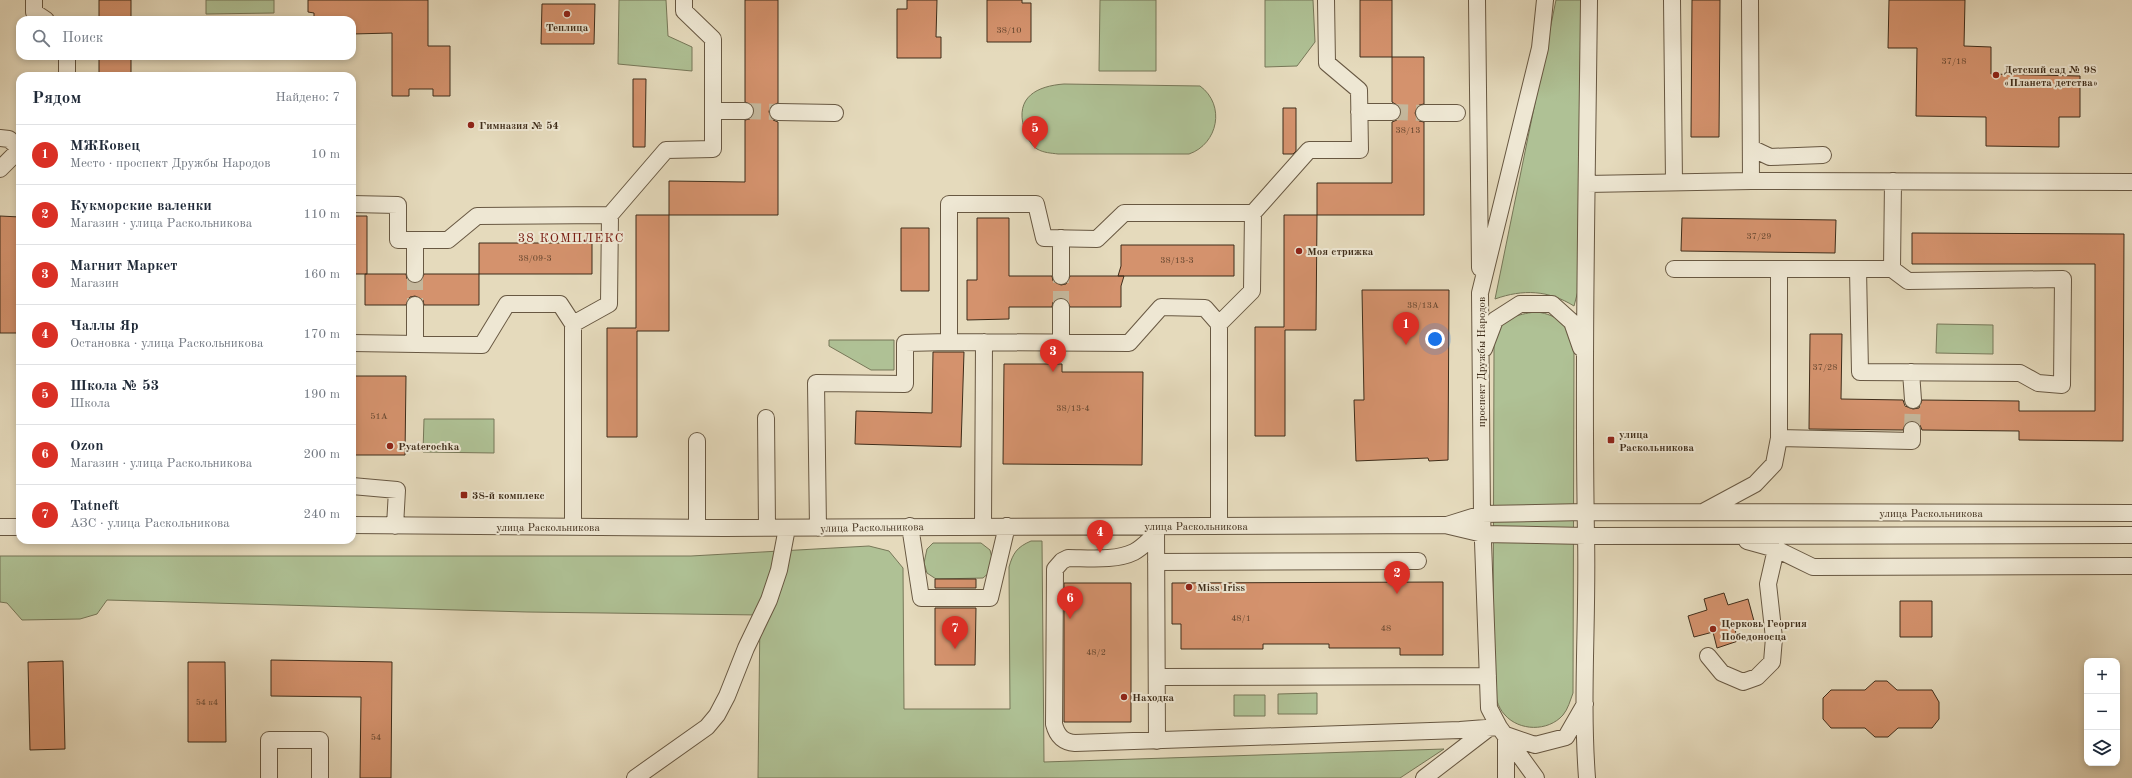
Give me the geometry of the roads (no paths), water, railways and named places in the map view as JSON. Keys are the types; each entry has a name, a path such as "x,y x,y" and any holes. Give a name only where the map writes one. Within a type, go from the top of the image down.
{"street":[{"path":"34,0 34,12 40,16"},
{"path":"573,324 609,304 610,215 666,150 713,149 713,39 684,11 684,0"},
{"path":"1219,324 1252,291 1253,213 1309,150 1360,150 1360,90 1327,63 1326,0"},
{"path":"1477,0 1480,293"},
{"name":"проспект Дружбы Народов","path":"1498,730 1489,708 1482,514 1480,293 1540,48 1545,0"},
{"path":"1587,778 1585,704 1586,536 1584,359 1589,0"},
{"path":"1672,0 1674,182"},
{"path":"1750,0 1751,181"},
{"path":"67,60 67,72"},
{"path":"713,111 745,111"},
{"path":"778,112 835,113"},
{"path":"1360,112 1392,112"},
{"path":"1424,113 1457,113"},
{"path":"0,138 9,138 16,145"},
{"path":"1751,148 1770,156 1823,155"},
{"path":"0,169 16,153"},
{"path":"1587,184 1751,181 2132,182"},
{"path":"1892,269 1893,181"},
{"path":"356,204 398,205 398,240 448,240 477,216 610,215"},
{"path":"949,342 950,204 1036,204 1044,238 1097,239 1124,213 1253,213"},
{"path":"1061,238 1061,276"},
{"path":"415,240 415,274"},
{"path":"1674,269 1779,270 1858,269 1892,269 1908,281 2063,279 2062,384 2038,383 2020,373 1860,372 1858,269"},
{"path":"1703,512 1755,484 1774,464 1779,438 1779,270"},
{"path":"356,343 482,345 507,304 560,304 573,324 573,527"},
{"path":"1480,357 1495,320 1520,304 1552,304 1572,322 1584,359"},
{"path":"415,305 415,344"},
{"path":"1061,307 1061,343"},
{"path":"818,528 816,383 905,384 905,343 984,342 1130,344 1161,307 1205,308 1219,324 1219,526"},
{"path":"983,526 984,342"},
{"path":"1911,372 1913,400"},
{"path":"766,418 766,528"},
{"path":"1779,438 1912,441 1912,430"},
{"path":"697,441 697,528"},
{"path":"356,486 396,490 395,526"},
{"name":"улица Раскольникова","path":"1445,525 1482,514 1585,512 2132,513"},
{"name":"улица Раскольникова","path":"356,526 697,528 1008,526 1156,530 1219,526 1445,525 1483,534 1586,536 2132,535"},
{"path":"910,526 921,598 990,598 1008,526"},
{"path":"0,527 16,527"},
{"path":"635,778 707,727 717,715 727,696 746,648 769,600 779,570 787,528"},
{"path":"1156,530 1139,549 1129,554 1120,557 1068,558 1057,564 1054,575 1054,709 1056,731 1063,740 1068,742 1157,741 1498,730 1536,745 1566,737 1585,704"},
{"path":"1156,530 1157,741"},
{"path":"1726,536 1776,549 1813,567 2132,566"},
{"path":"1708,656 1722,673 1743,682 1757,677 1772,662 1774,638 1768,584 1776,549"},
{"path":"1156,562 1418,561"},
{"path":"1157,678 1488,676"},
{"path":"1424,778 1498,730"},
{"path":"1498,730 1506,778"},
{"path":"1498,730 1536,778"},
{"path":"269,778 269,740 320,740 320,778"}],"tunnel":[{"path":"745,111 778,112"},
{"path":"1392,112 1424,113"},
{"path":"415,274 415,305"},
{"path":"1061,276 1061,307"},
{"path":"1912,430 1913,400"}],"place":[{"name":"Теплица","path":"567,14"},
{"name":"Детский сад № 98 «Планета детства»","path":"1996,75"},
{"name":"Гимназия № 54","path":"471,125"},
{"name":"Школа № 53","path":"1035,149"},
{"name":"Моя стрижка","path":"1299,251"},
{"name":"МЖКовец","path":"1406,345"},
{"name":"Магнит Маркет","path":"1053,372"},
{"name":"улица Раскольникова","path":"1611,440"},
{"name":"Pyaterochka","path":"390,446"},
{"name":"38-й комплекс","path":"464,495"},
{"name":"Чаллы Яр","path":"1100,553"},
{"name":"Miss Iriss","path":"1189,587"},
{"name":"Кукморские валенки","path":"1397,594"},
{"name":"Ozon","path":"1070,619"},
{"name":"Церковь Георгия Победоносца","path":"1713,629"},
{"name":"Tatneft","path":"955,649"},
{"name":"Находка","path":"1124,697"}],"district":[{"name":"38 КОМПЛЕКС","path":"571,237"}]}
